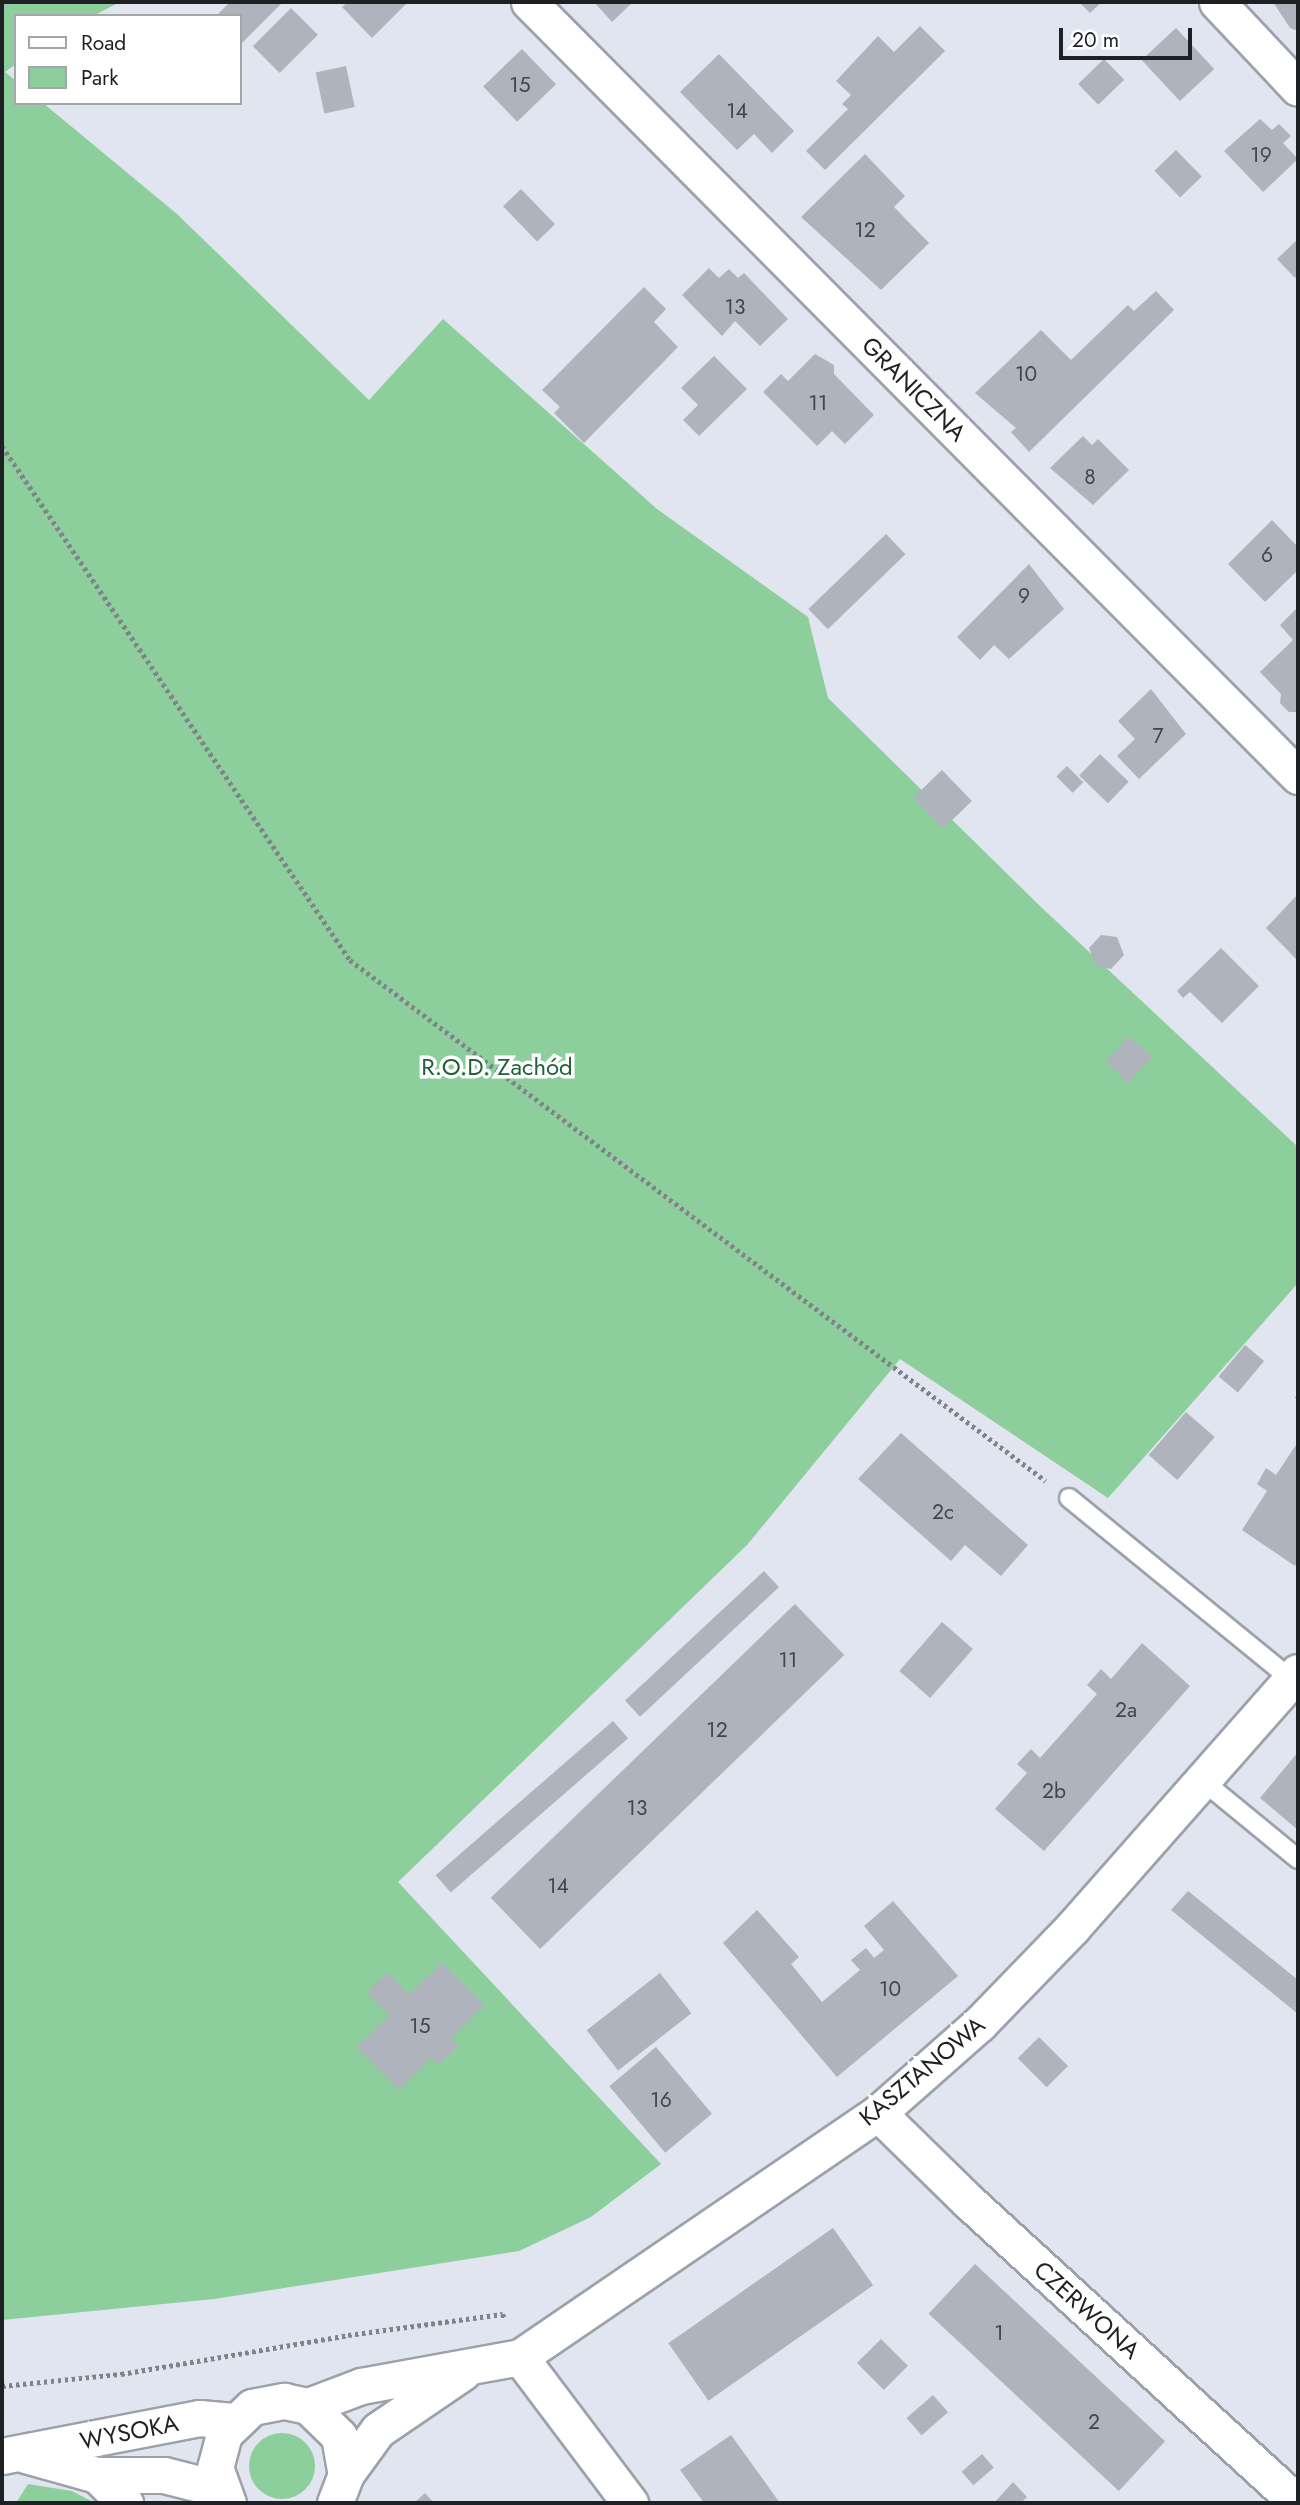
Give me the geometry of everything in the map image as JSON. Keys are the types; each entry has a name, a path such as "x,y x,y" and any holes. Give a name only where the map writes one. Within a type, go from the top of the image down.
{"street":[{"name":"GRANICZNA","path":"529,2 1298,776"},
{"path":"1217,2 1298,88"},
{"name":"KASZTANOWA","path":"308,2406 361,2386 465,2370 520,2357 878,2113 979,2024 1203,1781 1295,1676"},
{"name":"CZERWONA","path":"878,2113 969,2202 1298,2503"},
{"path":"520,2357 629,2503"},
{"name":"KASZTANOWA","path":"340,2488 378,2430 440,2392 465,2370"},
{"path":"224,2496 217,2450 234,2421 266,2403 308,2406 339,2436 340,2488"},
{"name":"WYSOKA","path":"13,2456 199,2418 234,2421"},
{"name":"WYSOKA","path":"13,2456 97,2475 164,2475 224,2496"},
{"name":"WYSOKA","path":"97,2475 125,2503"}],"lane":[{"path":"1069,1498 1295,1676"},
{"path":"1203,1781 1298,1859"}],"path":[{"path":"2,446 350,960 1069,1498"},
{"path":"2,2386 121,2374 503,2315"}],"green space":[{"name":"R.O.D. Zachód","path":"2,2 120,2 97,14 14,14 14,65 5,72 14,79 14,105 45,105 177,214 369,400 443,319 657,509 808,617 828,698 1041,907 1298,1147 1298,1283 1108,1498 900,1359 747,1545 398,1882 661,2164 591,2217 519,2251 214,2299 2,2320"},
{"path":"282,2433 295,2435 310,2448 315,2466 313,2479 300,2494 282,2499 269,2497 254,2484 249,2466 251,2453 264,2438"},
{"path":"28,2484 72,2491 95,2503 16,2503"}],"building":[{"path":"230,2 283,2 242,43 242,14 218,14"},
{"path":"348,2 408,2 372,38 342,7"},
{"path":"594,2 633,2 612,22"},
{"path":"1079,2 1102,2 1090,13"},
{"path":"1273,2 1298,2 1298,31 1290,28"},
{"path":"291,8 318,35 280,73 253,46"},
{"path":"920,26 945,51 825,170 806,151 848,109 842,104 851,95 836,81 878,36 894,52"},
{"path":"1176,28 1214,69 1180,101 1142,60"},
{"path":"522,49 556,84 517,122 483,87"},
{"path":"719,54 794,131 772,153 754,134 737,150 680,92"},
{"path":"1104,59 1124,80 1098,105 1078,84"},
{"path":"346,66 355,107 324,114 316,72"},
{"path":"1260,119 1272,130 1279,124 1291,136 1283,143 1298,159 1263,192 1224,151"},
{"path":"1176,150 1202,177 1180,197 1154,171"},
{"path":"865,154 905,196 894,207 929,243 881,290 801,217"},
{"path":"521,189 555,224 537,242 503,206"},
{"path":"1298,239 1298,275 1295,278 1277,259"},
{"path":"709,268 719,278 729,269 738,278 744,273 788,319 760,346 735,321 722,336 682,295"},
{"path":"644,287 666,309 654,322 678,347 584,443 554,413 560,407 542,390"},
{"path":"1156,291 1174,310 1029,452 1011,432 1016,428 975,393 1041,330 1071,360 1128,305 1134,311"},
{"path":"815,354 834,365 834,374 874,415 845,444 832,431 817,446 763,392 781,374 788,381"},
{"path":"714,356 747,389 699,436 683,420 698,405 681,388"},
{"path":"1083,436 1092,445 1098,439 1129,470 1093,505 1050,468"},
{"path":"1272,520 1298,547 1298,570 1265,602 1228,564"},
{"path":"886,534 905,554 828,629 808,609"},
{"path":"1029,564 1064,609 1009,659 994,645 980,660 957,637"},
{"path":"1298,607 1298,712 1289,712 1280,703 1281,694 1260,672 1293,640 1280,625"},
{"path":"1151,689 1186,734 1139,779 1117,756 1135,739 1118,721"},
{"path":"1100,754 1129,782 1108,803 1079,776"},
{"path":"1067,766 1083,782 1073,793 1056,777"},
{"path":"942,770 972,801 943,829 913,798"},
{"path":"1298,894 1298,961 1266,928"},
{"path":"1101,935 1117,937 1124,955 1111,969 1096,966 1089,948"},
{"path":"1221,948 1259,986 1222,1023 1190,992 1183,998 1177,991"},
{"path":"1129,1036 1152,1057 1129,1083 1106,1062"},
{"path":"1245,1345 1264,1361 1238,1392 1219,1376"},
{"path":"1186,1412 1215,1437 1177,1480 1149,1455"},
{"path":"901,1433 1028,1545 1001,1576 965,1545 951,1561 858,1479"},
{"path":"1298,1442 1298,1561 1295,1566 1242,1530 1267,1491 1257,1484 1266,1468 1276,1475"},
{"path":"764,1571 779,1587 640,1717 625,1701"},
{"path":"795,1604 844,1655 540,1949 491,1898"},
{"path":"942,1622 973,1649 930,1698 899,1671"},
{"path":"1142,1643 1190,1686 1044,1851 995,1809 1027,1773 1017,1764 1031,1749 1040,1758 1097,1694 1087,1685 1101,1669 1111,1679"},
{"path":"613,1721 628,1738 451,1893 436,1875"},
{"path":"1298,1752 1298,1830 1260,1798"},
{"path":"1188,1891 1298,1980 1298,2014 1171,1910"},
{"path":"893,1901 958,1976 837,2077 723,1943 757,1910 799,1957 791,1964 822,2002 860,1970 851,1960 866,1948 874,1958 884,1950 864,1926"},
{"path":"442,1962 485,2005 452,2038 459,2045 439,2065 431,2058 399,2090 356,2047 389,2015 367,1993 387,1972 409,1994"},
{"path":"660,1973 691,2013 618,2070 587,2030"},
{"path":"1039,2037 1068,2066 1047,2087 1018,2058"},
{"path":"656,2047 712,2114 665,2153 609,2086"},
{"path":"833,2228 873,2285 709,2401 668,2343"},
{"path":"975,2264 1165,2441 1119,2491 929,2314"},
{"path":"881,2339 908,2366 884,2390 857,2363"},
{"path":"933,2395 948,2412 922,2435 907,2418"},
{"path":"731,2435 780,2503 704,2503 680,2470"},
{"path":"982,2454 994,2468 973,2485 962,2472"},
{"path":"1013,2482 1027,2497 1021,2503 994,2503"},
{"path":"425,2493 434,2503 414,2503"}]}
